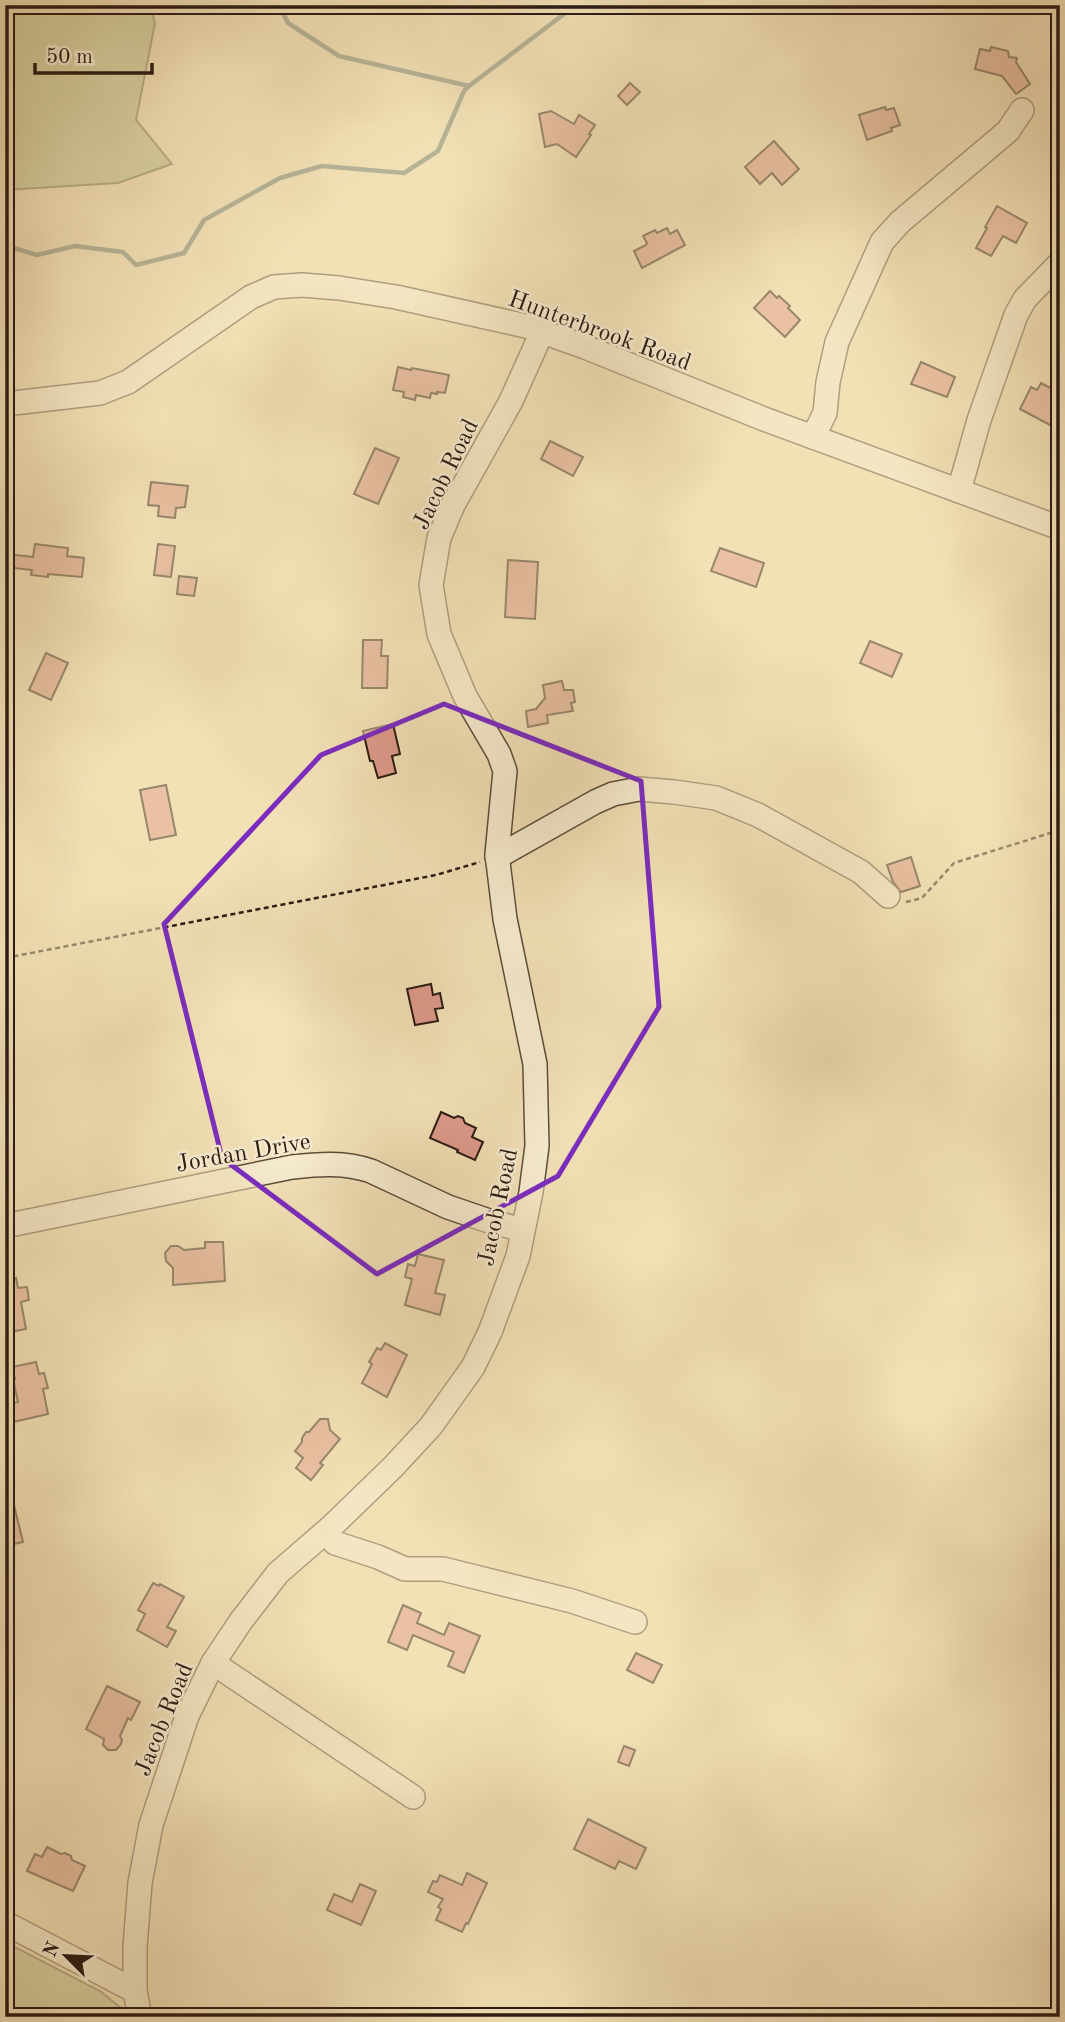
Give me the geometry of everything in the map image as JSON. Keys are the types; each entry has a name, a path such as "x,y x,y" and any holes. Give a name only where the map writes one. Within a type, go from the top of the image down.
{"street":[{"path":"813,438 825,413 836,342 882,242 900,222 1008,131 1022,110"},
{"path":"960,491 979,419 1016,315 1025,299 1060,263"},
{"name":"Hunterbrook Road","path":"5,404 100,393 128,382 251,297 274,287 302,285 385,296 526,326 813,438 1060,528"},
{"name":"Jacob Road","path":"140,2017 135,1991 135,1947 140,1883 151,1825 187,1716 213,1662 278,1573 326,1532 431,1426 473,1367 490,1332 513,1269 523,1230 537,1146 535,1064 505,919 497,857 505,771 499,754 465,696 439,635 431,585 439,538 453,505 511,401 542,332"},
{"path":"497,857 613,794 639,789 674,792 716,798 758,815 861,872 888,896"},
{"name":"Jordan Drive","path":"5,1226 292,1167 335,1164 371,1171 448,1207 523,1230"},
{"path":"326,1532 335,1543 405,1569 443,1569 572,1601 635,1622"},
{"path":"213,1662 413,1797"},
{"path":"5,1923 135,1991"}],"path":[{"path":"888,896 900,904 922,898 954,863 1060,830"},
{"path":"5,958 436,875 497,857"}],"highlighted area":[{"path":"444,704 641,781 659,1007 558,1176 377,1274 222,1158 164,924 321,755"}],"green space":[{"path":"5,5 150,5 155,23 136,120 172,164 118,183 5,190"},
{"path":"5,1942 100,1991 122,2009 123,2017 5,2017"}],"building":[{"path":"991,47 1008,51 1009,57 1017,58 1016,62 1030,84 1016,94 1002,76 975,69 980,49 990,51"},
{"path":"630,83 640,92 627,105 618,96"},
{"path":"885,107 886,110 894,108 900,125 891,128 892,131 867,140 859,115"},
{"path":"551,111 574,124 579,115 595,125 576,157 557,144 545,147 539,114"},
{"path":"774,141 799,169 782,185 772,173 760,184 745,167"},
{"path":"997,206 1027,223 1016,243 1003,236 991,256 976,248"},
{"path":"667,228 670,234 677,230 685,245 642,268 634,251 646,245 643,236"},
{"path":"770,291 790,306 788,308 800,320 785,337 754,308"},
{"path":"921,362 955,377 947,397 911,384"},
{"path":"398,367 449,375 445,393 431,393 430,398 416,395 415,400 403,397 404,392 393,390"},
{"path":"1041,383 1060,393 1060,428 1020,409 1031,387 1037,390"},
{"path":"550,441 583,457 573,476 541,459"},
{"path":"375,448 399,458 378,504 354,494"},
{"path":"151,482 188,486 185,507 176,508 175,518 158,516 159,506 148,505"},
{"path":"35,544 68,548 67,556 84,558 82,577 31,575 32,570 6,567 7,554 33,557"},
{"path":"158,544 175,546 171,577 154,575"},
{"path":"720,548 764,563 756,587 711,571"},
{"path":"508,560 538,562 535,619 505,617"},
{"path":"179,576 197,578 194,596 177,594"},
{"path":"363,640 382,640 381,656 388,656 387,688 362,688"},
{"path":"870,641 902,654 892,677 860,663"},
{"path":"46,653 68,663 51,700 29,690"},
{"path":"562,681 564,690 573,690 573,711 547,715 548,723 528,727 526,711 536,709 545,698 543,685"},
{"path":"393,724 400,754 392,756 396,773 378,778 373,761 370,761 363,731"},
{"path":"166,785 176,835 150,840 140,790"},
{"path":"911,857 920,886 901,892 893,882 887,865"},
{"path":"431,984 433,995 440,993 443,1008 435,1009 438,1021 415,1025 407,989"},
{"path":"441,1112 454,1118 463,1118 465,1123 476,1128 472,1137 483,1142 475,1160 430,1138"},
{"path":"205,1242 223,1242 225,1281 173,1285 173,1268 166,1261 165,1253 171,1246 184,1250 205,1248"},
{"path":"418,1254 444,1260 435,1293 445,1295 440,1315 405,1305 412,1279 405,1277 408,1264 415,1266"},
{"path":"16,1278 18,1288 27,1287 29,1300 21,1302 26,1329 5,1333 5,1280"},
{"path":"385,1343 407,1355 387,1397 362,1383 377,1348 381,1350"},
{"path":"36,1362 39,1374 44,1373 48,1388 43,1389 48,1414 9,1423 5,1404 18,1402 12,1367"},
{"path":"320,1419 328,1419 330,1430 340,1439 320,1463 323,1465 311,1480 296,1468 303,1458 295,1451 306,1432"},
{"path":"5,1489 10,1489 23,1542 5,1546"},
{"path":"153,1583 184,1597 167,1627 176,1631 167,1647 137,1630 145,1614 138,1610"},
{"path":"403,1605 421,1613 417,1623 444,1635 449,1623 480,1636 464,1673 448,1666 454,1652 413,1635 407,1650 388,1642"},
{"path":"636,1653 662,1665 653,1683 627,1670"},
{"path":"107,1686 140,1702 131,1720 128,1718 120,1736 121,1744 116,1750 108,1750 103,1745 104,1739 86,1729"},
{"path":"624,1746 635,1750 629,1766 618,1762"},
{"path":"588,1819 646,1848 636,1869 619,1861 615,1869 574,1849"},
{"path":"47,1847 71,1856 72,1860 85,1866 73,1891 27,1871 35,1854 42,1857"},
{"path":"467,1873 487,1883 462,1932 436,1920 441,1909 438,1907 443,1899 428,1892 433,1881 437,1882 440,1875 462,1885"},
{"path":"360,1884 376,1891 361,1925 327,1910 334,1894 352,1902"}],"waterway":[{"path":"279,5 288,23 339,56 469,86 576,5"},
{"path":"5,250 10,247 37,255 75,246 123,252 136,265 184,253 204,220 280,178 322,166 404,173 438,151 464,91 469,86"}]}
